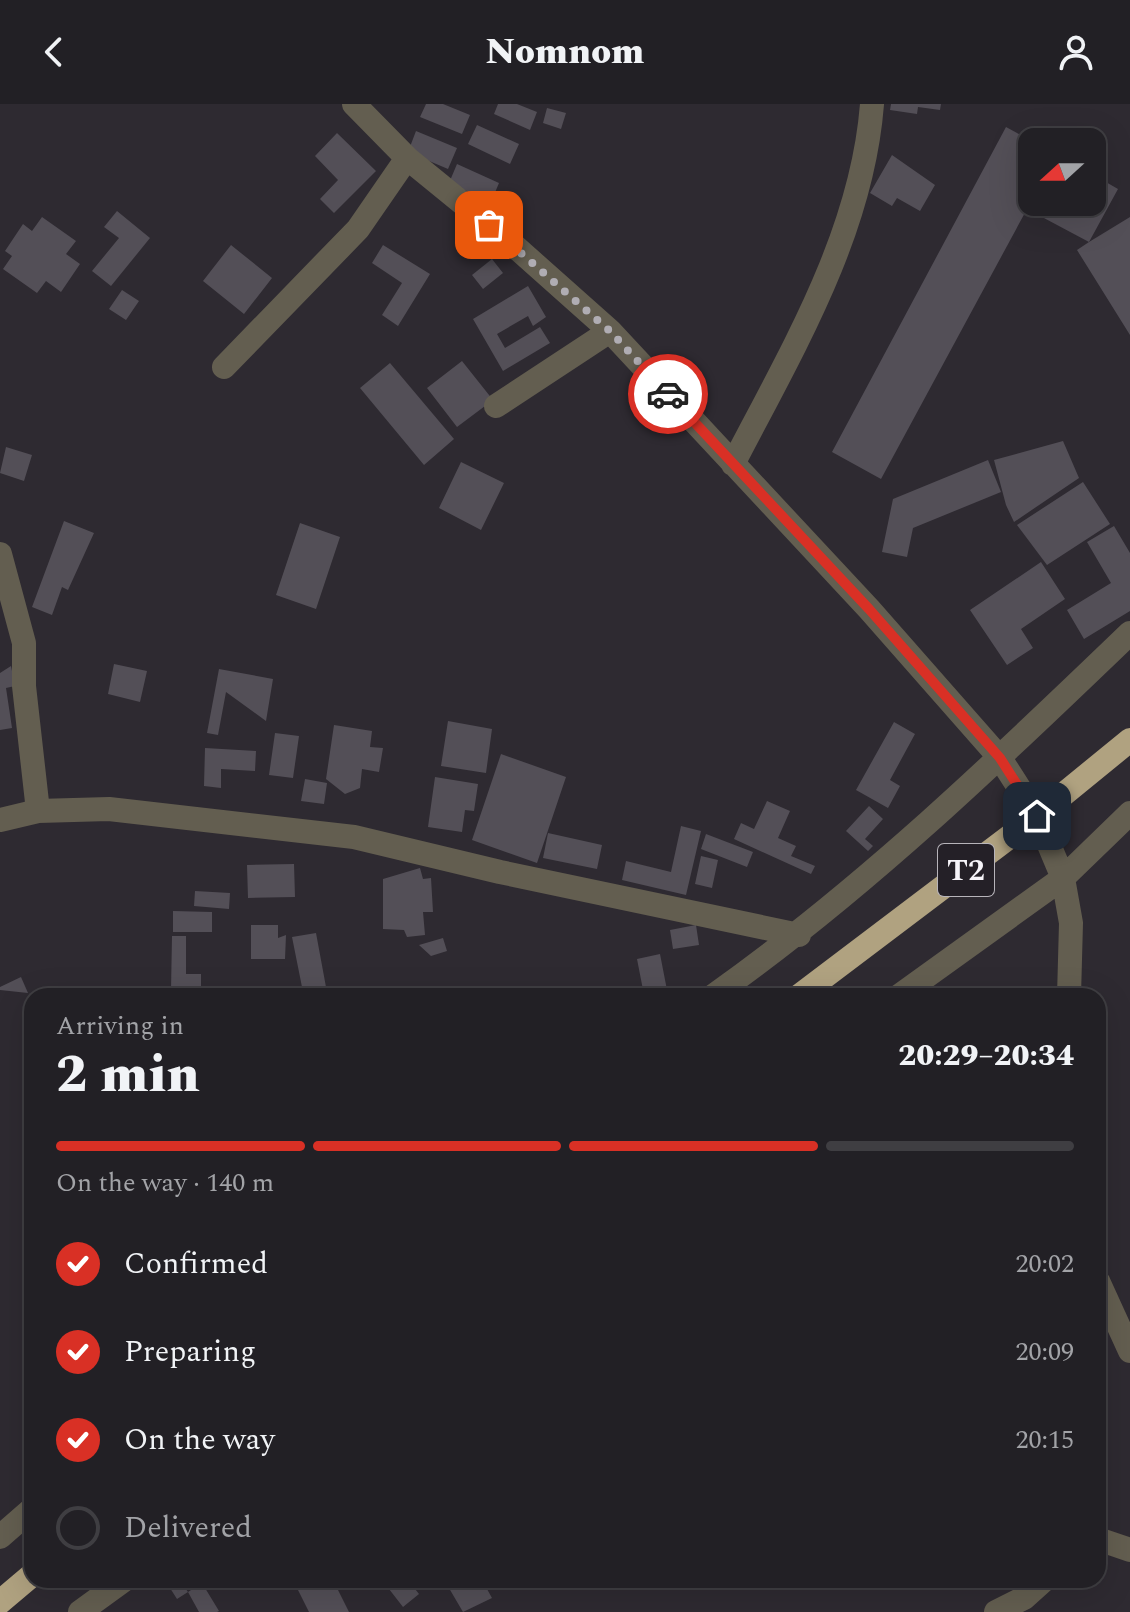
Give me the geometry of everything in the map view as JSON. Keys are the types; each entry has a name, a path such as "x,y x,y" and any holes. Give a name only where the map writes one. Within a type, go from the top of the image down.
{"highway":[{"name":"T2","path":"810,988 1037,816 1130,740"},
{"path":"0,1602 24,1582"}],"street":[{"path":"354,104 407,158 510,242 610,331 869,609 1000,758 1037,816 1063,878 1071,923 1069,988"},
{"path":"733,464 815,302 857,198 872,104"},
{"path":"224,367 358,229 407,158"},
{"path":"496,406 610,331"},
{"path":"0,554 24,643 24,686 38,811"},
{"path":"724,988 799,935 1000,758 1130,633"},
{"path":"0,820 38,811 109,809 354,837 500,872 799,935"},
{"path":"910,988 1063,878 1130,813"},
{"path":"1106,1298 1130,1351"},
{"path":"0,1537 24,1516"},
{"path":"1106,1542 1130,1550"},
{"path":"80,1612 113,1588"},
{"path":"996,1612 1024,1598 1035,1588"}],"building":[{"path":"426,104 443,104 470,115 462,134 420,117"},
{"path":"498,104 517,104 537,112 530,130 494,114"},
{"path":"891,104 941,104 940,110 918,107 917,114 890,110"},
{"path":"547,108 566,113 561,129 543,123"},
{"path":"477,125 519,144 510,164 468,144"},
{"path":"1006,127 1018,133 1018,216 1023,216 881,479 832,452"},
{"path":"416,131 457,148 448,169 408,152"},
{"path":"337,133 376,171 334,213 320,199 338,180 315,156"},
{"path":"892,155 935,185 920,211 897,198 892,206 870,193"},
{"path":"457,164 499,183 491,202 449,183"},
{"path":"1106,182 1118,189 1106,211"},
{"path":"117,211 150,238 111,286 92,271 119,238 104,227"},
{"path":"1040,216 1103,216 1089,242"},
{"path":"42,217 76,241 66,254 80,264 61,292 46,281 37,293 3,269 12,256 5,251 23,224 32,231"},
{"path":"1130,217 1130,335 1077,250"},
{"path":"231,245 272,278 244,314 203,281"},
{"path":"383,245 430,274 398,326 382,315 402,283 372,263"},
{"path":"492,259 503,273 483,289 472,275"},
{"path":"528,286 546,317 533,326 528,316 497,334 505,348 540,327 550,343 503,371 473,319"},
{"path":"122,290 139,301 126,320 109,309"},
{"path":"462,361 493,400 457,427 427,388"},
{"path":"390,363 454,439 424,465 360,388"},
{"path":"1063,441 1079,478 1014,522 994,460"},
{"path":"6,447 32,455 24,481 0,473"},
{"path":"988,460 1001,492 913,528 907,557 882,552 893,499"},
{"path":"461,462 504,483 481,530 439,508"},
{"path":"1083,482 1110,524 1047,565 1017,525"},
{"path":"64,521 94,533 68,590 62,587 52,615 32,607"},
{"path":"300,523 340,537 316,609 276,595"},
{"path":"1114,526 1130,553 1130,611 1084,639 1067,610 1111,583 1087,542"},
{"path":"1041,562 1065,599 1021,629 1033,648 1007,665 970,610"},
{"path":"114,664 147,671 140,702 108,694"},
{"path":"11,666 15,686 6,688 12,728 0,730 0,673"},
{"path":"219,669 273,679 266,721 226,692 218,735 207,733"},
{"path":"448,721 492,729 486,773 441,766"},
{"path":"894,722 915,734 890,780 900,786 888,808 856,790"},
{"path":"334,725 372,731 370,747 383,748 379,772 362,769 360,788 345,794 326,779"},
{"path":"275,733 299,736 293,778 269,775"},
{"path":"205,748 256,751 255,771 221,769 221,788 204,786"},
{"path":"501,754 566,777 537,863 472,840"},
{"path":"435,777 478,784 474,811 465,810 462,832 428,827"},
{"path":"305,779 327,783 324,804 301,801"},
{"path":"767,801 790,811 778,838 796,846 791,856 815,866 811,874 734,839 741,823 754,829"},
{"path":"869,806 883,819 865,839 873,846 868,851 846,831"},
{"path":"681,826 701,831 686,895 622,880 626,861 671,872"},
{"path":"548,833 602,845 597,869 543,858"},
{"path":"706,834 753,852 747,867 701,849"},
{"path":"701,856 718,860 712,888 695,884"},
{"path":"294,864 295,897 248,898 247,865"},
{"path":"420,868 423,879 431,878 433,912 423,912 425,935 407,937 404,930 383,929 383,879"},
{"path":"195,891 230,893 229,909 194,906"},
{"path":"173,911 212,912 212,932 173,932"},
{"path":"251,925 278,925 278,938 286,935 285,959 251,959"},
{"path":"696,925 699,945 673,949 670,930"},
{"path":"316,933 326,987 302,988 292,937"},
{"path":"172,936 186,936 186,974 201,974 201,988 171,988"},
{"path":"443,938 447,951 431,956 419,945"},
{"path":"660,954 667,988 643,988 637,959"},
{"path":"21,977 26,988 24,993 0,990 0,987"},
{"path":"170,1588 185,1588 188,1592 177,1599"},
{"path":"194,1588 205,1588 219,1611 199,1612 188,1592"},
{"path":"297,1588 337,1588 349,1612 309,1612"},
{"path":"388,1588 414,1588 419,1594 403,1607"},
{"path":"449,1588 486,1588 492,1598 463,1612"}],"way so far":[{"path":"489,225 610,331 668,394"}],"route":[{"path":"668,394 869,609 1000,758 1037,816"}]}
